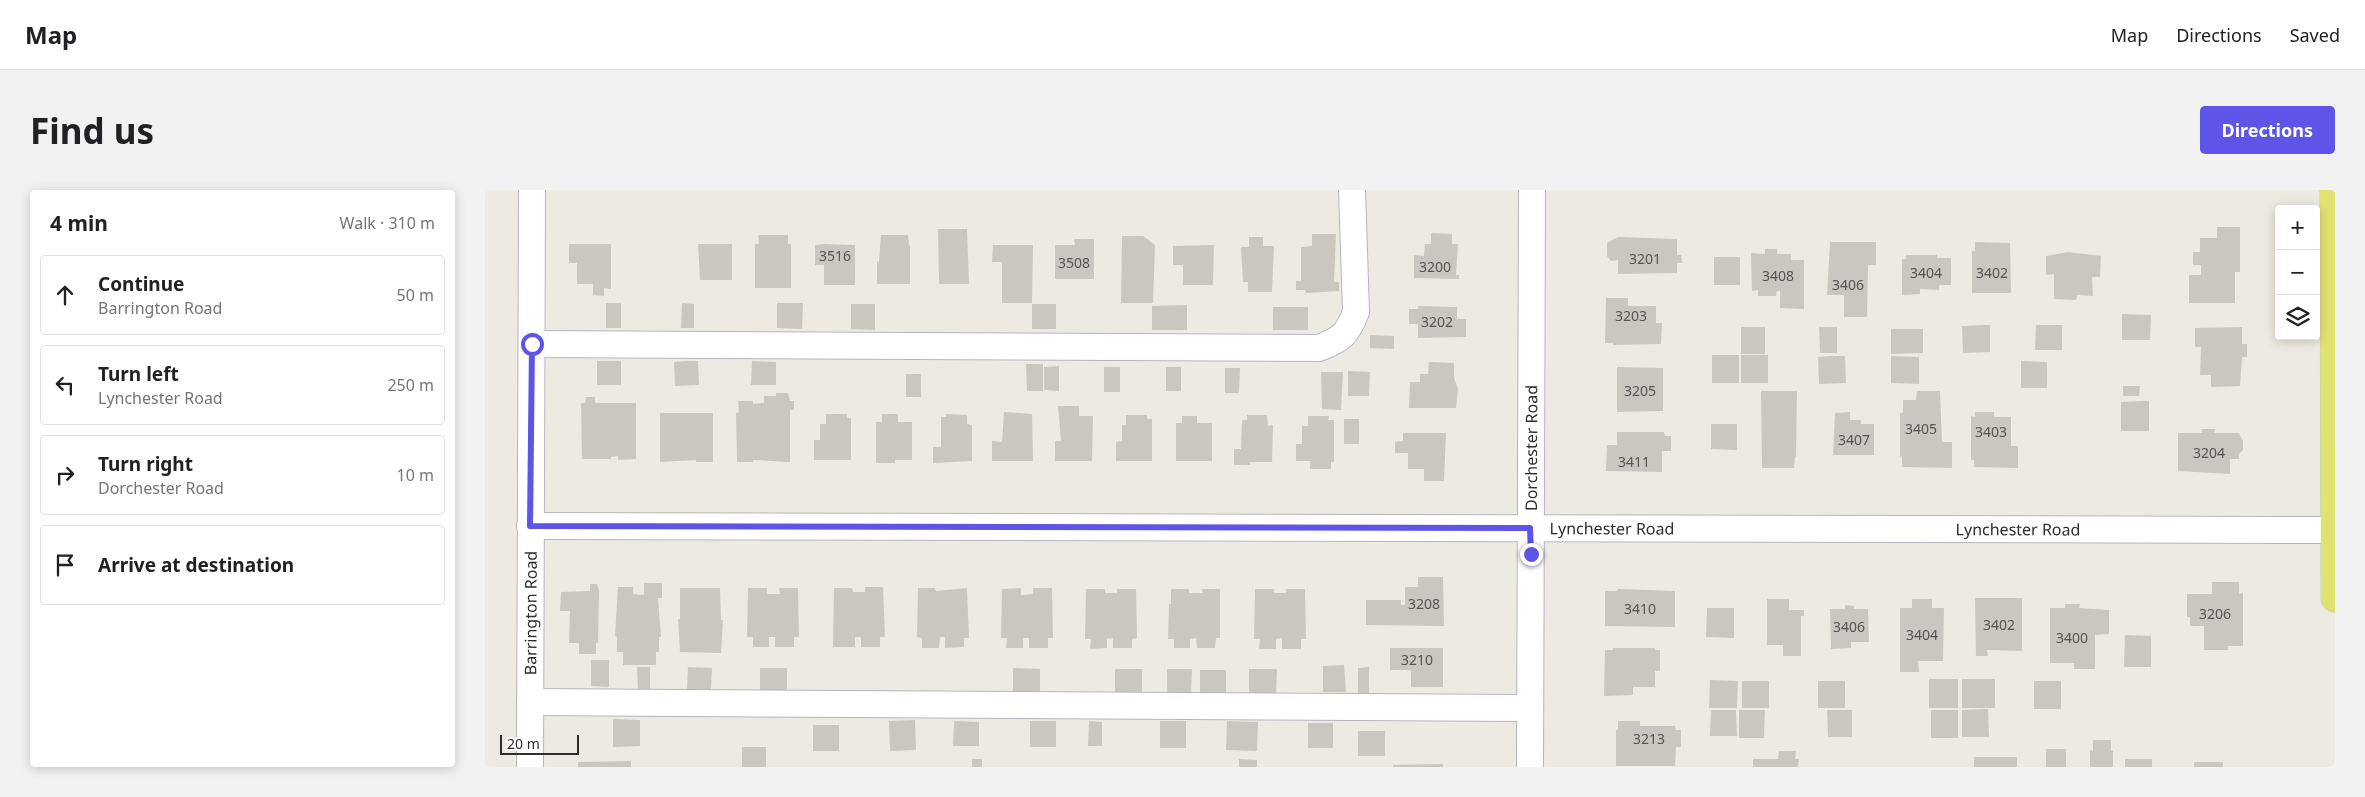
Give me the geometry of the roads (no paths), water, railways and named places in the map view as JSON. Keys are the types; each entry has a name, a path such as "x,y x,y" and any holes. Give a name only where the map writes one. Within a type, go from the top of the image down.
{"main road":[{"path":"2334,190 2335,598"}],"street":[{"name":"Barrington Road","path":"530,767 532,190"},
{"path":"532,344 1319,348 1337,341 1349,330 1356,312 1352,190"},
{"name":"Dorchester Road","path":"1530,767 1532,190"},
{"name":"Lynchester Road","path":"530,526 2335,530"},
{"path":"531,702 1530,708"}]}
